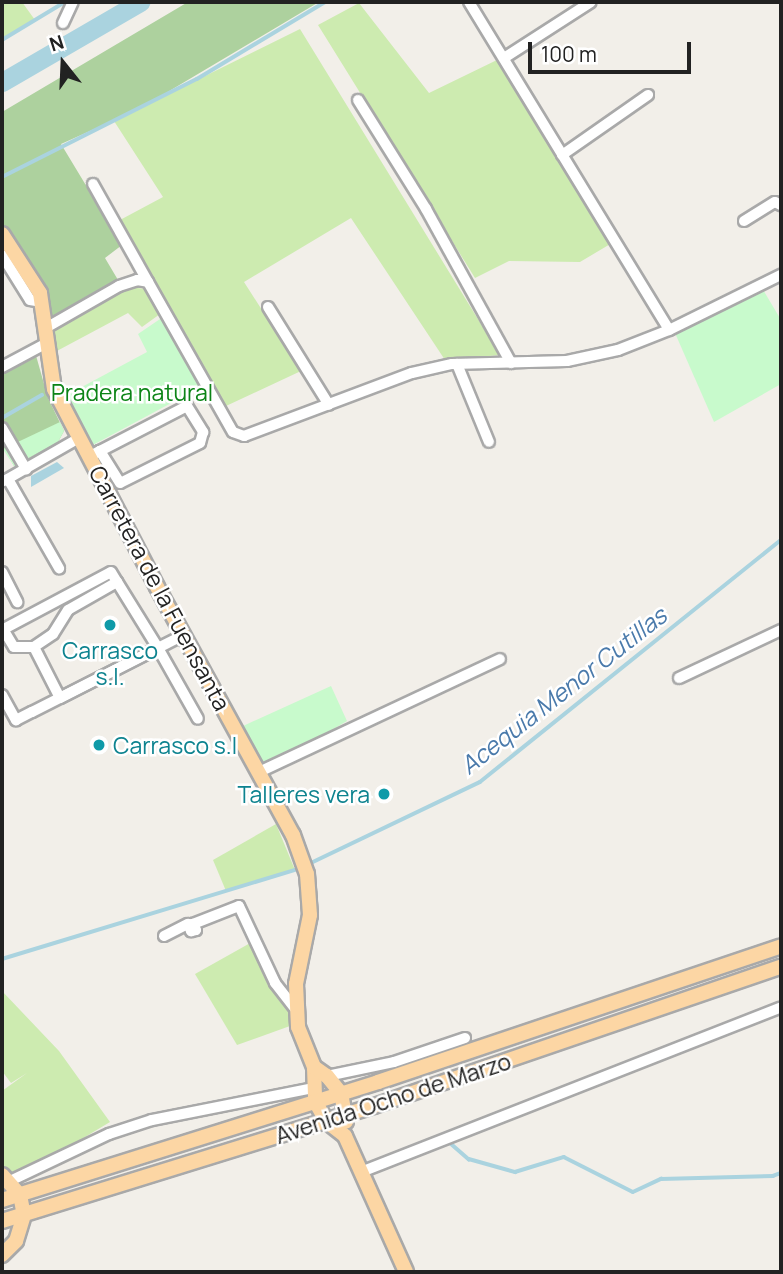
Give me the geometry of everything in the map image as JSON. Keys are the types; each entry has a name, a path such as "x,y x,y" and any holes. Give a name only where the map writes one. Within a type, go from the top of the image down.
{"main road":[{"name":"Carretera de la Fuensanta","path":"2,234 40,293 54,389 79,438 95,454 184,635 293,835 307,874 310,915 296,984 298,1027 314,1067"},
{"name":"Avenida Ocho de Marzo","path":"2,1200 314,1095 341,1093 781,946"},
{"name":"Avenida Ocho de Marzo","path":"2,1221 347,1115 781,967"},
{"path":"314,1067 327,1076 341,1093 347,1115 345,1136"},
{"path":"314,1067 314,1095 326,1121 345,1136 407,1272"},
{"path":"2,1255 16,1241 24,1215 20,1195 6,1178"}],"street":[{"path":"63,23 73,2"},
{"path":"469,2 669,330"},
{"path":"504,58 591,2"},
{"path":"562,155 648,95"},
{"path":"358,100 426,209 511,363"},
{"path":"93,184 233,432 244,436 412,373 457,364 567,361 598,355 669,330 781,275"},
{"path":"744,221 775,202 781,205"},
{"path":"2,255 30,300 41,302"},
{"path":"44,329 118,286 137,280 148,282"},
{"path":"268,307 330,405"},
{"path":"2,367 46,344"},
{"path":"457,364 489,442"},
{"path":"187,406 203,432 200,443 120,483 95,454 187,406"},
{"path":"2,428 26,469"},
{"path":"59,568 5,481 79,438"},
{"path":"2,572 17,602"},
{"path":"117,582 68,610 53,634 34,647 14,647 3,629 111,572 158,648 198,719"},
{"path":"679,678 781,630"},
{"path":"2,695 16,720 184,635"},
{"path":"34,647 60,698 158,648"},
{"path":"259,772 500,659"},
{"path":"163,936 188,924 191,931 196,930 193,924 239,906 275,984 298,1012"},
{"path":"361,1172 781,1007"},
{"path":"327,1076 394,1062 465,1038"},
{"path":"6,1178 109,1134 152,1120 314,1095"}],"green space":[{"path":"2,2 22,2 35,20 2,40"},
{"path":"188,2 319,2 139,109 61,144 122,245 105,258 121,285 51,318 43,287 2,223 2,112"},
{"path":"359,3 429,93 499,59 612,243 580,262 509,261 475,278 318,25"},
{"path":"300,29 500,355 445,360 351,218 244,282 301,371 226,406 120,220 163,197 114,121"},
{"path":"128,287 147,289 160,314 142,327 128,313 55,352 51,332"},
{"path":"762,288 781,320 781,384 714,422 675,333"},
{"name":"Pradera natural","path":"163,317 203,386 91,446 65,396 147,352 138,334"},
{"path":"35,352 48,398 64,431 58,442 14,466 2,445 2,370"},
{"path":"60,422 64,431 58,442 14,466 3,449"},
{"path":"331,686 347,721 263,770 243,726"},
{"path":"276,824 295,870 226,891 213,860"},
{"path":"252,942 289,1008 290,1026 237,1045 195,974"},
{"path":"2,991 59,1051 110,1122 20,1176 2,1167 2,1091 27,1073 11,1083 2,1071"}],"water":[{"path":"57,462 64,468 31,487 31,476"}],"waterway":[{"path":"2,40 65,2"},
{"path":"2,82 140,2"},
{"path":"2,177 197,79 325,2"},
{"path":"2,418 42,395"},
{"name":"Acequia Menor Cutillas","path":"313,862 480,782 781,540"},
{"name":"Acequia Menor Cutillas","path":"2,959 295,870"},
{"path":"448,1141 469,1159 515,1172 564,1157 633,1192 661,1179 773,1176 781,1173"}],"place":[{"name":"Carrasco s.l.","path":"110,625"},
{"name":"Carrasco s.l","path":"99,745"},
{"name":"Talleres vera","path":"384,794"}]}
